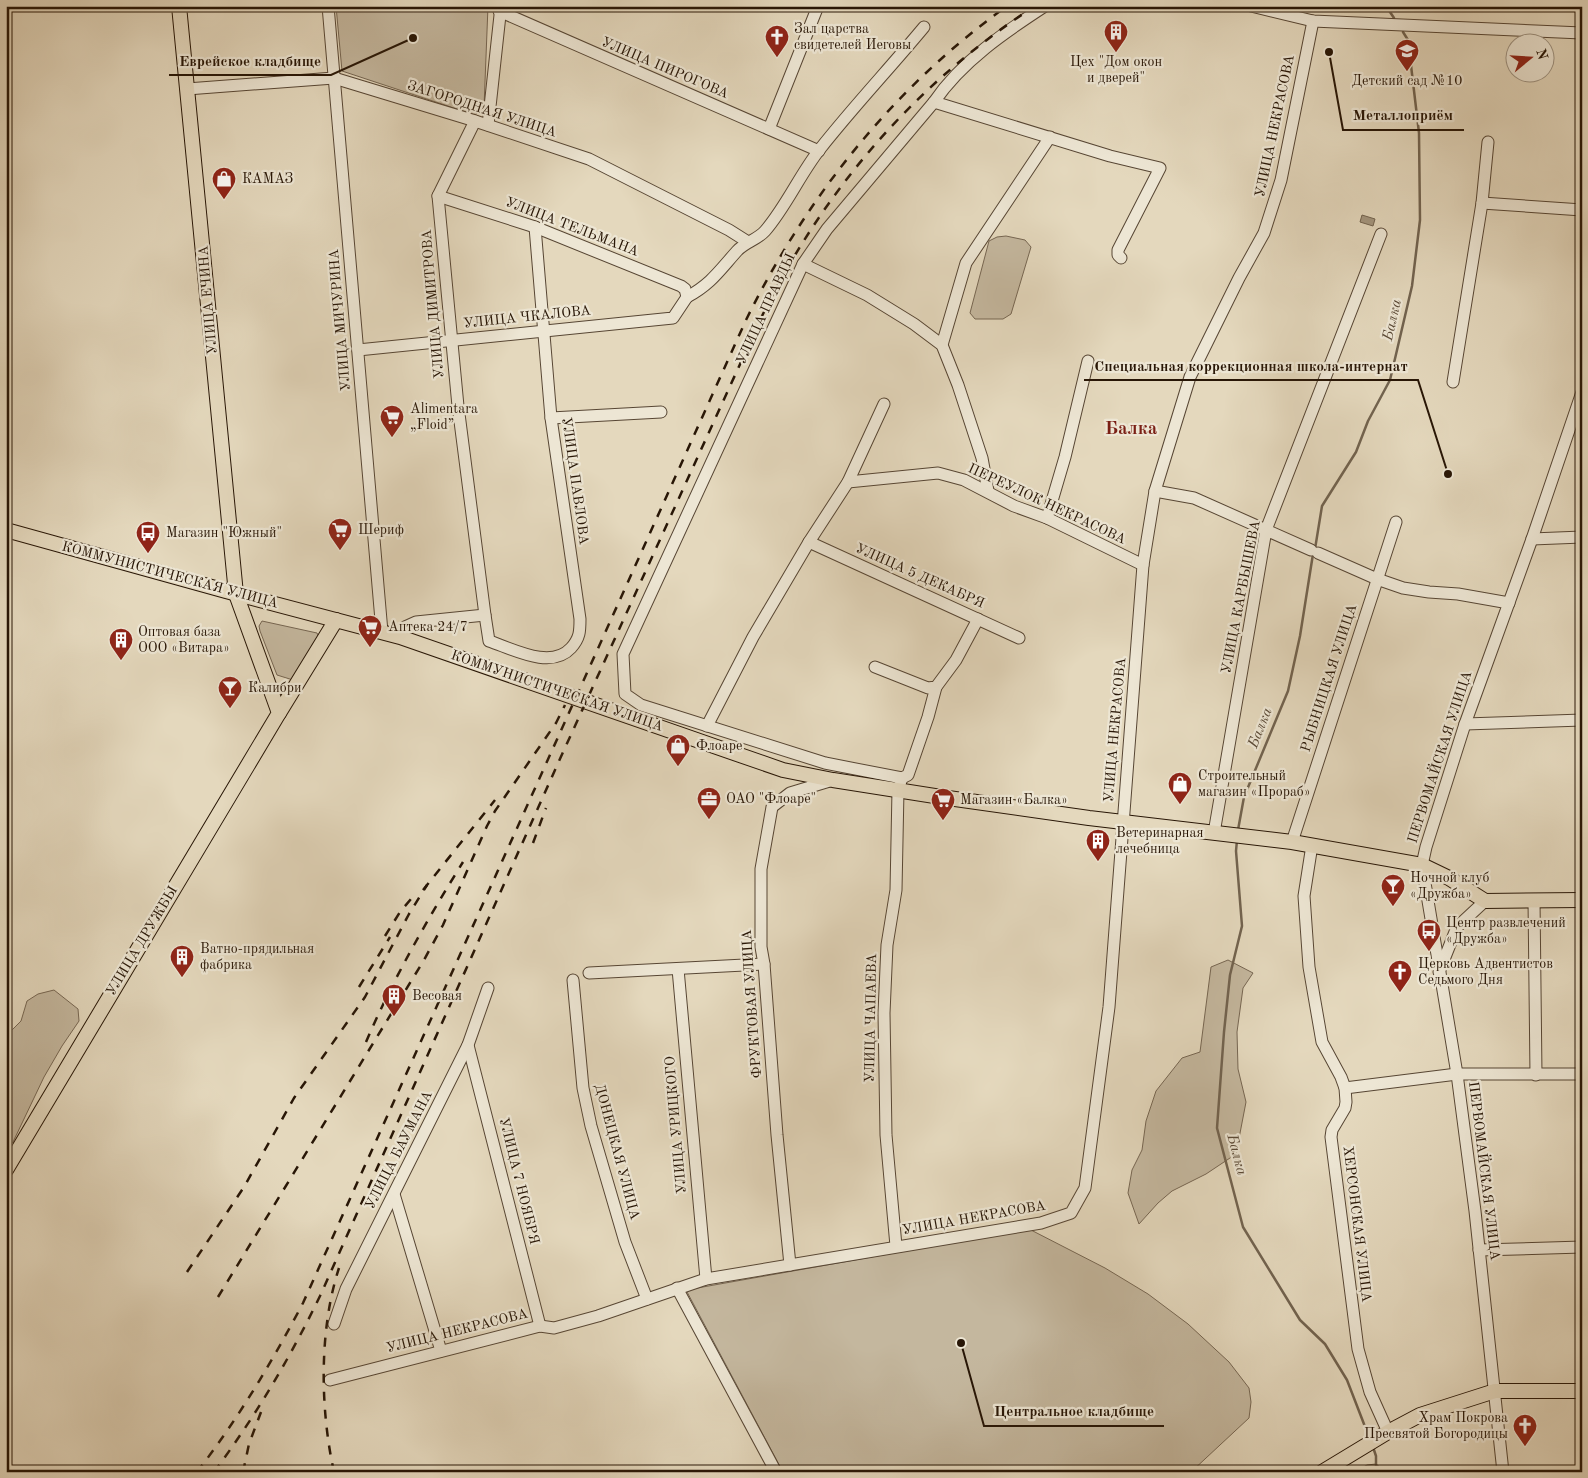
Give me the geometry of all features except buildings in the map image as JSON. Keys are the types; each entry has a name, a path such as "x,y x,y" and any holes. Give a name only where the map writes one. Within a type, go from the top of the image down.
{"main road":[{"name":"УЛИЦА ЕЧИНА","path":"179,6 236,594"},
{"name":"КОММУНИСТИЧЕСКАЯ УЛИЦА","path":"6,530 400,637 784,770 833,780 900,784 1089,818 1312,845 1422,866 1449,878 1485,900"},
{"path":"236,594 280,713"},
{"name":"УЛИЦА ДРУЖБЫ","path":"6,1170 336,620"},
{"path":"1485,900 1582,900"},
{"path":"1322,1472 1420,1415 1495,1391 1582,1391"}],"street":[{"name":"УЛИЦА МИЧУРИНА","path":"328,6 382,632"},
{"path":"769,129 818,6"},
{"name":"УЛИЦА ПРАВДЫ","path":"707,726 640,705 625,694 623,654 803,264 827,229 934,102 946,85 1002,34 1045,6"},
{"path":"1251,6 1313,21 1582,33"},
{"path":"488,125 500,8"},
{"name":"УЛИЦА ПИРОГОВА","path":"500,8 818,151"},
{"name":"УЛИЦА НЕКРАСОВА","path":"330,1380 540,1326 554,1328 568,1325 706,1279 896,1246 1041,1224 1071,1212 1085,1188 1109,1007 1143,565 1155,491 1190,377 1264,233 1282,180 1313,21"},
{"path":"687,297 707,285 738,250 761,235 770,225 818,151 924,27"},
{"name":"ЗАГОРОДНАЯ УЛИЦА","path":"188,90 334,78 488,125 589,159 729,230 748,242"},
{"path":"934,102 1110,156 1160,168 1118,250 1121,258"},
{"path":"438,196 474,121"},
{"path":"942,345 966,263 1050,137"},
{"path":"1453,382 1482,203 1488,142"},
{"name":"УЛИЦА ТЕЛЬМАНА","path":"438,196 535,227 681,286 687,297"},
{"name":"УЛИЦА ДИМИТРОВА","path":"438,196 458,406 489,641"},
{"path":"1482,203 1582,210"},
{"name":"УЛИЦА ПАВЛОВА","path":"489,641 540,658 552,659 560,657 568,651 577,642 580,634 580,619 551,418 535,227"},
{"name":"УЛИЦА КАРБЫШЕВА","path":"1214,832 1266,530 1381,234"},
{"path":"803,264 867,295 914,324 942,345 980,450 988,491"},
{"name":"УЛИЦА ЧКАЛОВА","path":"358,350 672,318 687,297"},
{"path":"1047,518 1066,457 1088,361"},
{"name":"ПЕРВОМАЙСКАЯ УЛИЦА","path":"1503,1472 1475,1211 1457,1074 1422,866 1426,846 1465,724 1532,539 1582,392"},
{"path":"884,404 848,482 808,542 753,636 707,726 900,784 908,775 936,687 956,660 978,618"},
{"path":"551,418 661,412"},
{"name":"ПЕРЕУЛОК НЕКРАСОВА","path":"848,482 938,474 964,480 1014,506 1047,518 1143,565"},
{"path":"1155,491 1194,498 1377,579 1403,588 1458,594 1509,603"},
{"name":"РЫБНИЦКАЯ УЛИЦА","path":"1292,842 1396,522"},
{"path":"1532,539 1582,538"},
{"name":"УЛИЦА 5 ДЕКАБРЯ","path":"808,542 1019,638"},
{"path":"400,637 405,627 416,622 485,615"},
{"path":"875,667 928,688 936,687"},
{"path":"1465,724 1582,720"},
{"name":"ФРУКТОВАЯ УЛИЦА","path":"790,1265 761,947 761,869 772,807 790,793 833,780"},
{"name":"УЛИЦА ЧАПАЕВА","path":"896,1246 886,1135 884,1012 887,945 896,890 900,784"},
{"path":"1312,845 1304,896 1309,967 1322,1042 1345,1088 1457,1074 1582,1074"},
{"path":"1439,972 1458,927 1485,900"},
{"path":"1534,900 1536,1075"},
{"path":"588,973 764,964"},
{"name":"УЛИЦА УРИЦКОГО","path":"678,969 706,1279"},
{"name":"ДОНЕЦКАЯ УЛИЦА","path":"573,980 583,1088 591,1126 625,1242 647,1299"},
{"name":"УЛИЦА БАУМАНА","path":"334,1324 346,1289 468,1045 488,988"},
{"name":"УЛИЦА 7 НОЯБРЯ","path":"468,1045 540,1326"},
{"name":"ХЕРСОНСКАЯ УЛИЦА","path":"1345,1088 1345,1108 1332,1130 1331,1137 1358,1349 1370,1392 1388,1432"},
{"path":"394,1194 441,1351"},
{"path":"1479,1250 1582,1247"},
{"path":"677,1288 776,1472"}],"shaded area":[{"path":"336,6 488,6 484,107 475,115 342,71"},
{"path":"1362,215 1375,219 1373,226 1360,222"},
{"path":"1006,236 1025,240 1031,247 1011,314 1003,319 975,319 970,313 989,241 997,237"},
{"path":"262,621 317,633 318,638 293,680 277,675 260,631 259,626"},
{"path":"1228,960 1253,973 1243,988 1237,1032 1238,1069 1246,1102 1236,1154 1206,1174 1172,1191 1139,1224 1128,1193 1132,1170 1142,1150 1146,1121 1156,1091 1182,1058 1200,1052 1211,967"},
{"path":"54,990 78,1009 79,1021 44,1077 13,1142 6,1147 6,1036 21,1021 27,1001 38,994"},
{"path":"1029,1229 1105,1268 1148,1294 1188,1324 1229,1362 1249,1388 1251,1402 1249,1418 1191,1472 783,1472 686,1290"},
{"path":"1376,1464 1386,1472 1359,1472 1358,1470 1367,1465"}],"waterway":[{"name":"Балка","path":"1386,6 1394,18"},
{"name":"Балка","path":"1315,549 1322,506 1356,452 1368,421 1390,380 1412,286 1420,220 1419,133 1408,40 1403,32"},
{"name":"Балка","path":"1238,830 1244,797 1288,691 1300,636 1313,554"},
{"name":"Балка","path":"1237,840 1236,851 1242,926 1230,975 1217,1128 1243,1227 1300,1320 1325,1344 1347,1380 1369,1437"},
{"name":"Балка","path":"1373,1447 1376,1456 1376,1472"}],"railway":[{"path":"197,1472 254,1390 303,1303 746,320 770,274 826,188 857,147 891,108 927,72 1007,6"},
{"path":"214,1472 244,1430 271,1387 297,1342 320,1296 559,761 762,316 787,269 814,225 844,182 877,142 913,104 951,69 992,36 1035,6"},
{"path":"218,1297 424,960 443,925 495,811 556,723 565,705"},
{"path":"423,890 495,800"},
{"path":"533,843 546,808"},
{"path":"366,1042 387,995 411,950 463,862"},
{"path":"187,1272 244,1187 294,1098 365,997 409,914 427,885"},
{"path":"385,936 400,912 416,893"},
{"path":"359,987 390,937"},
{"path":"334,1472 326,1422 324,1369 328,1317 332,1292 339,1268"},
{"path":"243,1472 249,1444 261,1412"}],"place":[{"name":"Еврейское кладбище","path":"413,38"},
{"name":"Металлоприём","path":"1329,52"},
{"name":"Цех \"Дом окон и дверей\"","path":"1116,53"},
{"name":"Зал царства свидетелей Иеговы","path":"777,58"},
{"name":"Детский сад №10","path":"1407,72"},
{"name":"КАМАЗ","path":"224,200"},
{"name":"Alimentara „Floid”","path":"392,438"},
{"name":"Специальная коррекционная школа-интернат","path":"1448,474"},
{"name":"Шериф","path":"340,551"},
{"name":"Магазин \"Южный\"","path":"148,554"},
{"name":"Аптека 24/7","path":"370,648"},
{"name":"Оптовая база ООО «Витара»","path":"121,661"},
{"name":"Калибри","path":"230,709"},
{"name":"Флоаре","path":"678,767"},
{"name":"Строительный магазин «Прораб»","path":"1180,805"},
{"name":"ОАО \"Флоаре\"","path":"709,820"},
{"name":"Магазин «Балка»","path":"943,821"},
{"name":"Ветеринарная лечебница","path":"1098,862"},
{"name":"Ночной клуб «Дружба»","path":"1393,907"},
{"name":"Центр развлечений «Дружба»","path":"1429,952"},
{"name":"Ватно-прядильная фабрика","path":"182,978"},
{"name":"Церковь Адвентистов Седьмого Дня","path":"1400,993"},
{"name":"Весовая","path":"394,1017"},
{"name":"Центральное кладбище","path":"961,1343"},
{"name":"Храм Покрова Пресвятой Богородицы","path":"1525,1447"}],"district":[{"name":"Балка","path":"1131,429"}]}
